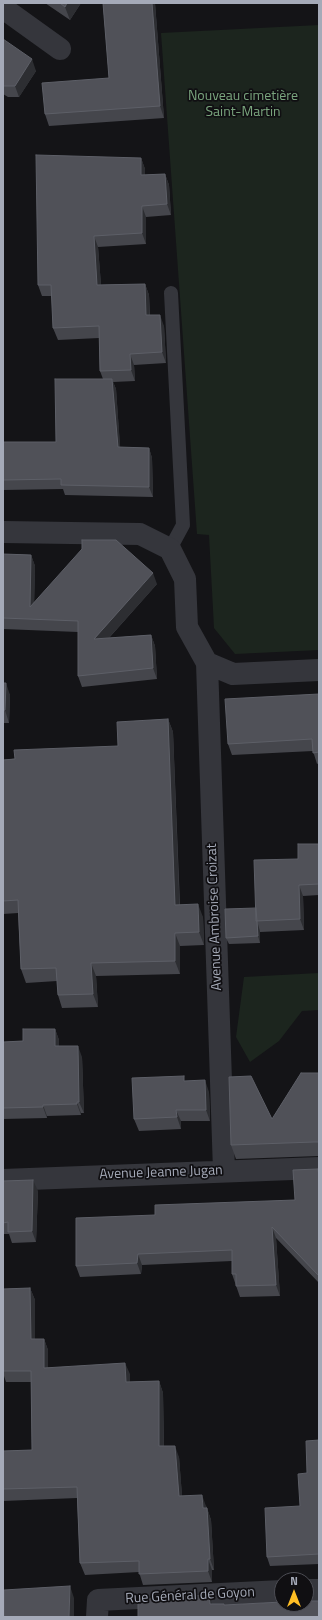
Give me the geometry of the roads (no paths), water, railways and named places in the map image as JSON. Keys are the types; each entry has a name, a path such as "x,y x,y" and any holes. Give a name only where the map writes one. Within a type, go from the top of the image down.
{"street":[{"path":"3,8 60,49"},
{"path":"3,532 140,534 170,549 185,579 187,627 207,663 233,674 319,670"},
{"name":"Avenue Ambroise Croizat","path":"207,663 224,1171"},
{"name":"Avenue Jeanne Jugan","path":"3,1180 319,1168"},
{"name":"Rue Général de Goyon","path":"98,1608 274,1592"}],"lane":[{"path":"170,549 183,525 171,293"}],"park label":[{"name":"Nouveau cimetière Saint-Martin","path":"243,106"}]}
